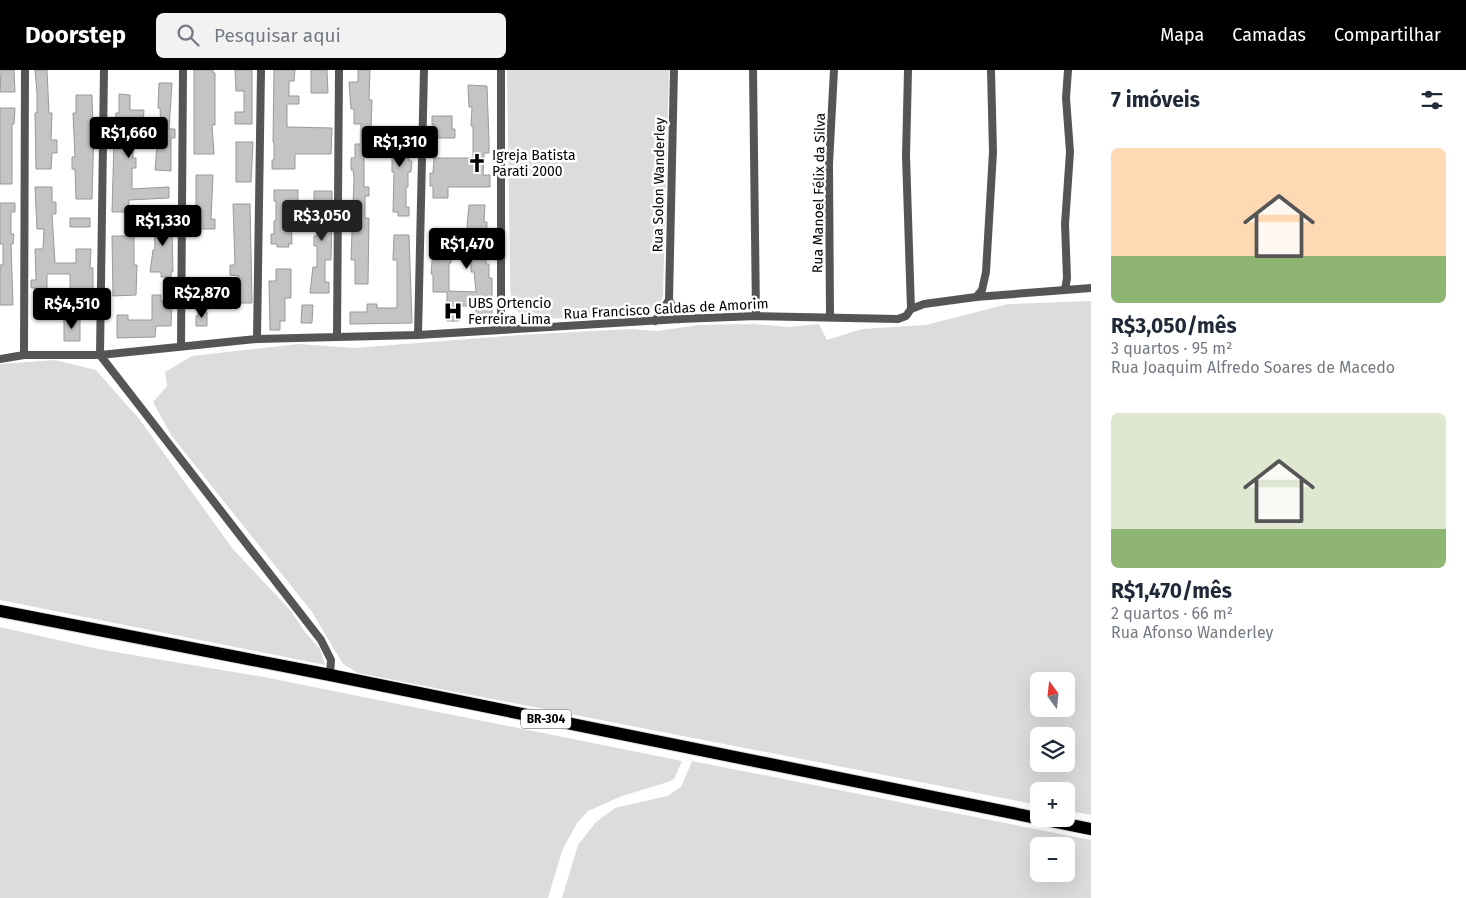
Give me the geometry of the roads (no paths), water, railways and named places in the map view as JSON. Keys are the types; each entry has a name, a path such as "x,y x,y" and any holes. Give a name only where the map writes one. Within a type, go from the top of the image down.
{"highway":[{"name":"BR-304","path":"0,611 330,675 1091,829"}],"street":[{"path":"24,355 25,70"},
{"path":"104,70 100,355 321,640 331,660 330,675"},
{"path":"181,346 183,70"},
{"path":"257,339 261,70"},
{"path":"337,336 339,70"},
{"path":"418,335 424,70"},
{"path":"501,70 501,330"},
{"name":"Rua Solon Wanderley","path":"669,300 674,70"},
{"path":"752,70 756,316"},
{"name":"Rua Manoel Félix da Silva","path":"830,316 829,164 834,70"},
{"path":"908,70 906,156 911,309"},
{"path":"976,296 982,290 986,263 993,152 991,70"},
{"path":"1065,290 1067,278 1065,224 1070,152 1066,98 1068,70"},
{"name":"Rua Francisco Caldas de Amorim","path":"0,359 24,355 100,355 257,339 418,335 680,319 756,316 830,316 898,319 906,316 911,309 924,304 976,296 1091,288"},
{"path":"655,321 669,300 680,319"}],"place":[{"name":"Igreja Batista Parati 2000","path":"477,163"},
{"name":"UBS Ortencio Ferreira Lima","path":"453,311"}]}
